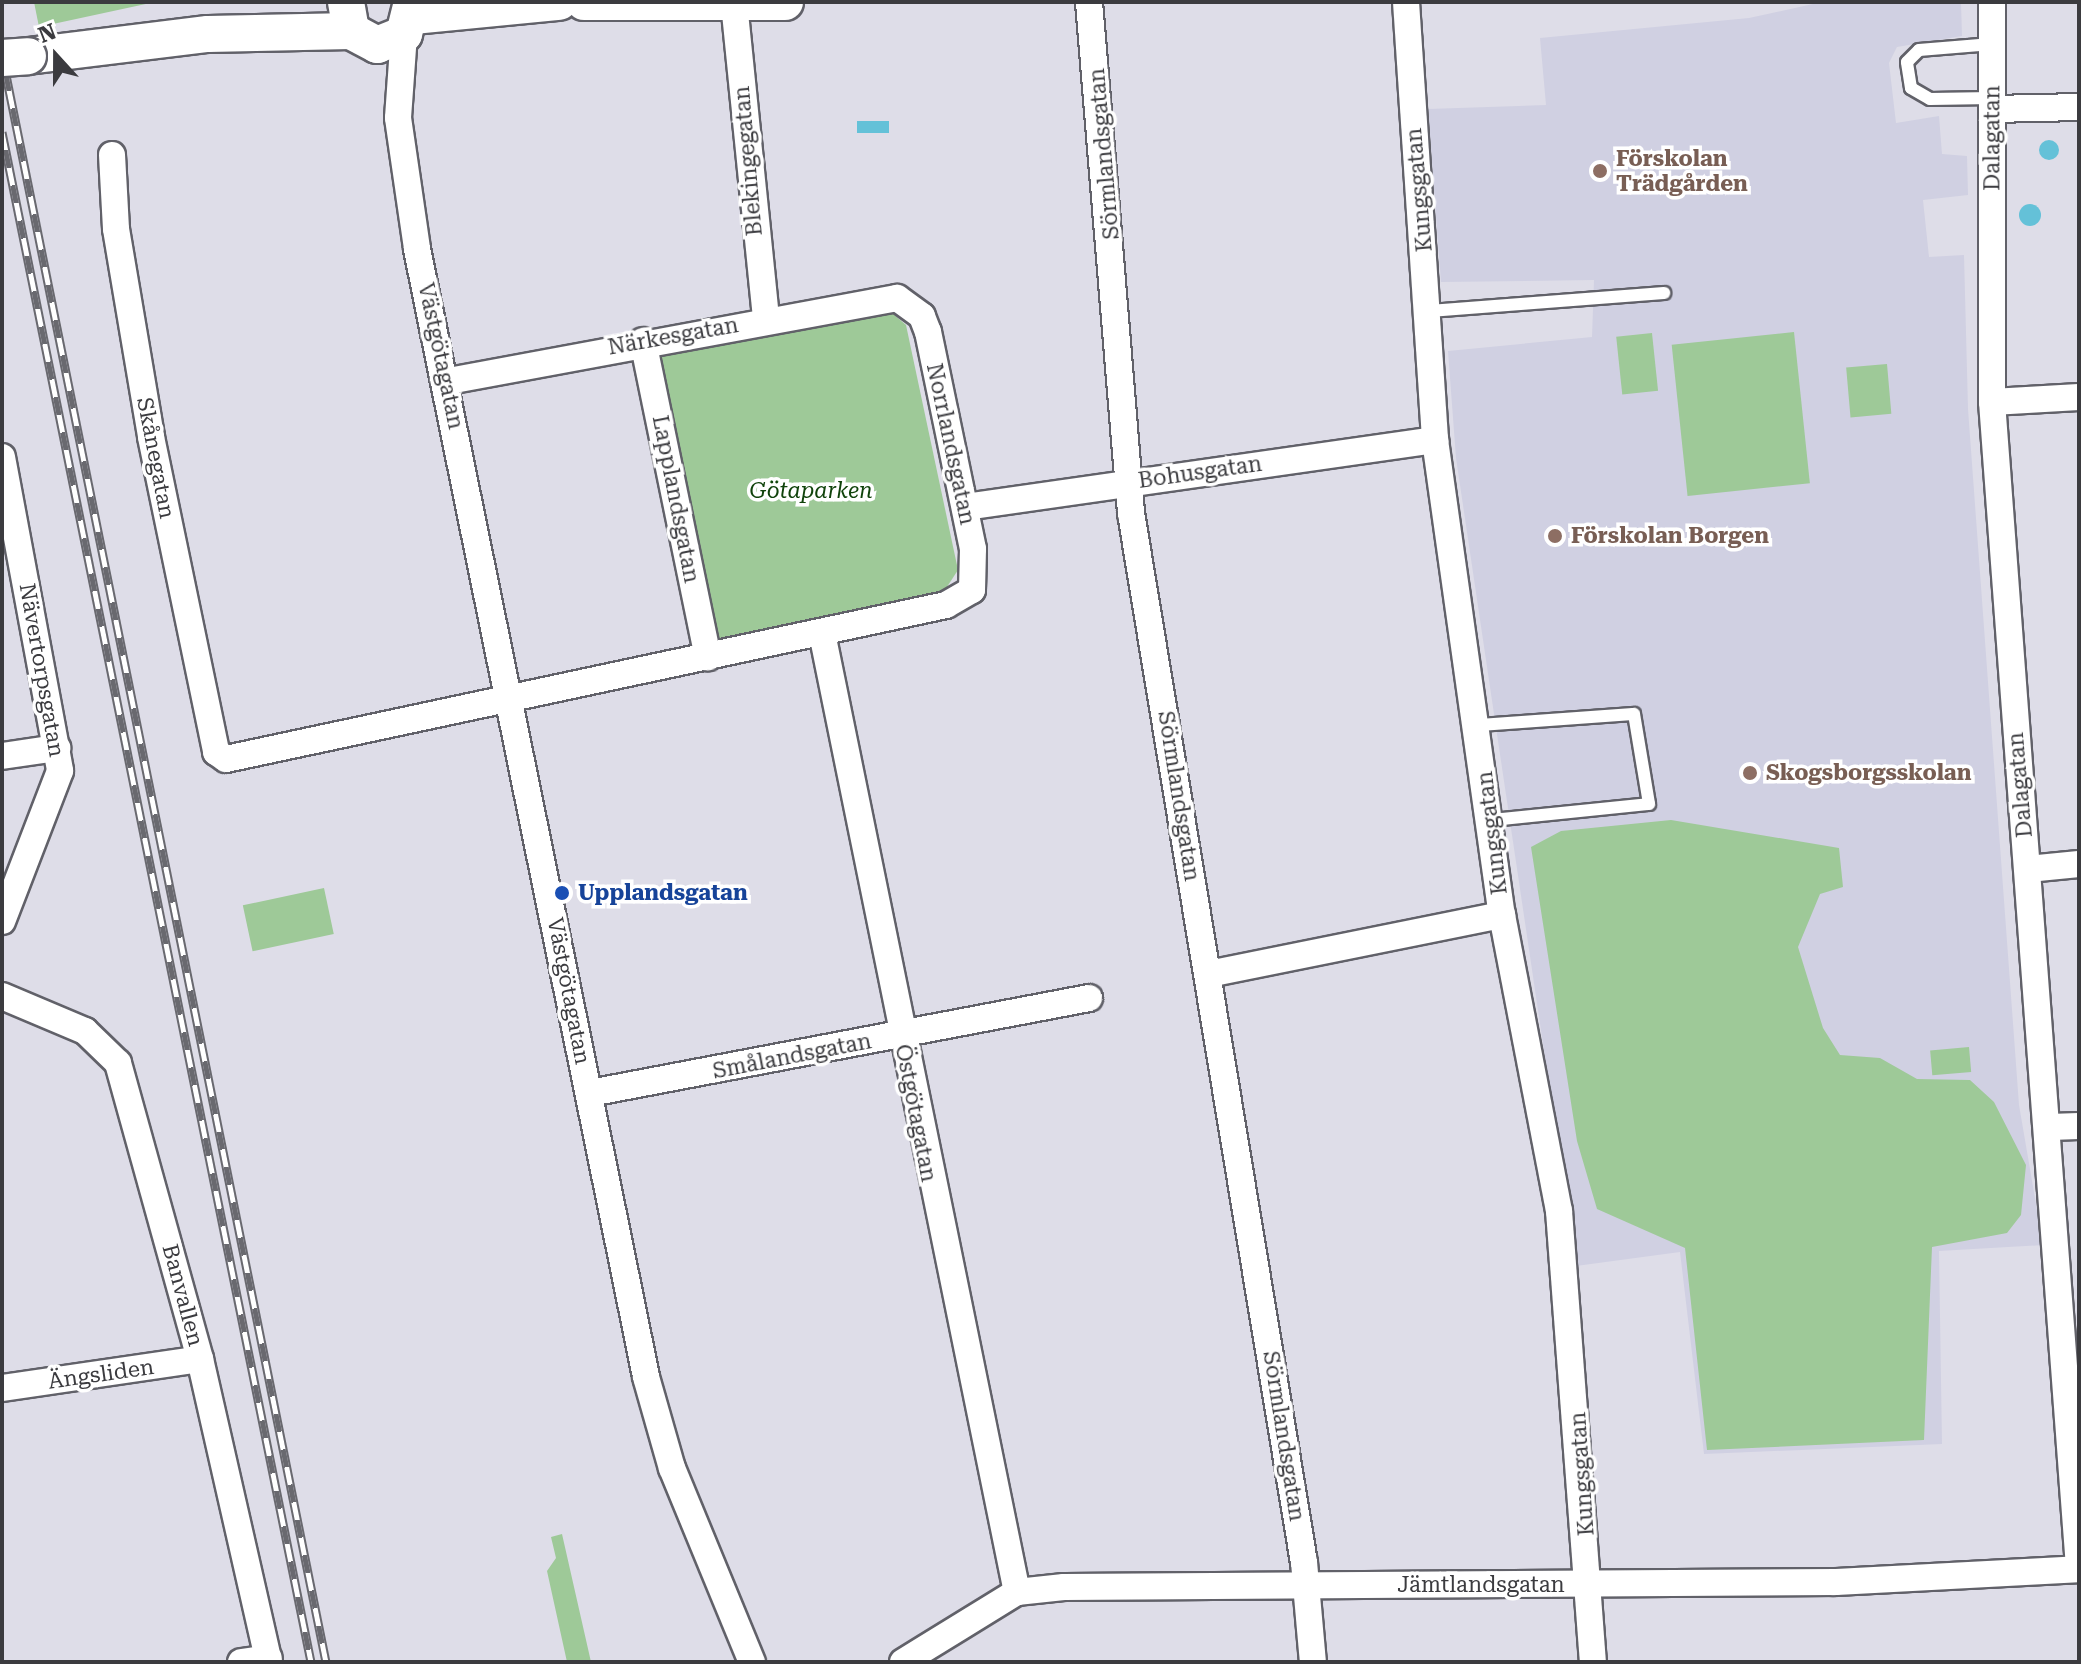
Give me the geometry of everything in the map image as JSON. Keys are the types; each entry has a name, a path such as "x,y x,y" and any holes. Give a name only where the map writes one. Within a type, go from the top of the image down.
{"main road":[{"path":"15,57 208,34 554,2"},
{"path":"584,2 785,2"}],"street":[{"name":"Sörmlandsgatan","path":"1089,2 1130,482 1307,1586 1313,1662"},
{"name":"Kungsgatan","path":"1406,2 1429,311 1435,440 1479,725 1502,915 1559,1211 1593,1662"},
{"name":"Dalagatan","path":"1992,2 1992,402 2050,1127 2079,1568"},
{"name":"Blekingegatan","path":"734,3 766,318"},
{"name":"Västgötagatan","path":"377,19 590,1093 659,1423 752,1662"},
{"path":"1992,103 2079,107"},
{"name":"Skånegatan","path":"112,155 143,395 221,755 240,759 512,702"},
{"name":"Närkesgatan","path":"447,381 766,318 900,299"},
{"name":"Norrlandsgatan","path":"822,633 963,597 972,590 974,572 965,507 928,332 922,316 900,299"},
{"name":"Lapplandsgatan","path":"643,341 708,657"},
{"path":"1992,402 2079,397"},
{"name":"Bohusgatan","path":"965,507 1435,440"},
{"name":"Nävertorpsgatan","path":"2,457 57,748 57,788 2,921"},
{"path":"512,702 822,633"},
{"name":"Östgötagatan","path":"822,633 901,1034 1017,1592"},
{"path":"2,756 57,748"},
{"path":"2028,869 2079,864"},
{"path":"1209,974 1502,915"},
{"name":"Banvallen","path":"2,996 85,1031 118,1063 200,1359 269,1660"},
{"name":"Smålandsgatan","path":"590,1093 1089,998"},
{"path":"2050,1127 2079,1126"},
{"name":"Ängsliden","path":"2,1388 200,1359"},
{"name":"Jämtlandsgatan","path":"1017,1592 1589,1584 2079,1568"},
{"path":"903,1662 1017,1592"},
{"path":"241,1662 269,1660"}],"lane":[{"path":"1992,44 1919,50 1907,62 1911,88 1930,99 1992,103"},
{"path":"1429,311 1664,293"},
{"path":"1479,725 1634,714 1649,804 1491,820"}],"shaded area":[{"name":"Skogsborgsskolan","path":"1822,2 1961,2 1962,36 1897,47 1889,63 1896,123 1939,116 1942,154 1967,156 1968,195 1923,200 1929,257 1964,255 1968,409 2019,1105 2043,1245 1939,1251 1942,1444 1704,1454 1680,1252 1576,1266 1456,458 1448,351 1592,337 1594,280 1441,282 1428,109 1546,105 1540,38 1749,18"}],"green space":[{"path":"34,2 155,2 39,27"},
{"name":"Götaparken","path":"885,307 906,325 958,570 943,593 726,642 709,633 650,347"},
{"path":"1794,332 1810,483 1688,496 1672,345"},
{"path":"1652,333 1658,391 1622,394 1616,337"},
{"path":"1887,364 1891,414 1851,417 1846,368"},
{"path":"1671,820 1839,848 1843,887 1820,894 1798,947 1823,1028 1840,1055 1880,1058 1917,1079 1970,1080 1994,1102 2026,1165 2021,1215 2007,1233 1932,1247 1924,1440 1707,1450 1685,1248 1597,1209 1577,1141 1531,847 1561,831"},
{"path":"324,888 334,934 253,951 243,905"},
{"path":"1969,1047 1971,1072 1932,1075 1930,1050"},
{"path":"562,1534 591,1662 567,1662 547,1571 556,1558 551,1537"}],"water":[{"path":"857,121 889,121 889,133 857,133"},
{"path":"2045,140 2053,140 2059,150 2053,160 2045,160 2039,154 2039,146"},
{"path":"2030,204 2038,207 2041,215 2038,223 2030,226 2022,223 2019,215 2022,207"}],"railway":[{"path":"2,55 326,1662"},
{"path":"2,132 311,1662"}],"place":[{"name":"Förskolan Trädgården","path":"1600,171"},
{"name":"Förskolan Borgen","path":"1555,536"},
{"name":"Skogsborgsskolan","path":"1750,773"},
{"name":"Upplandsgatan","path":"562,893"}]}
